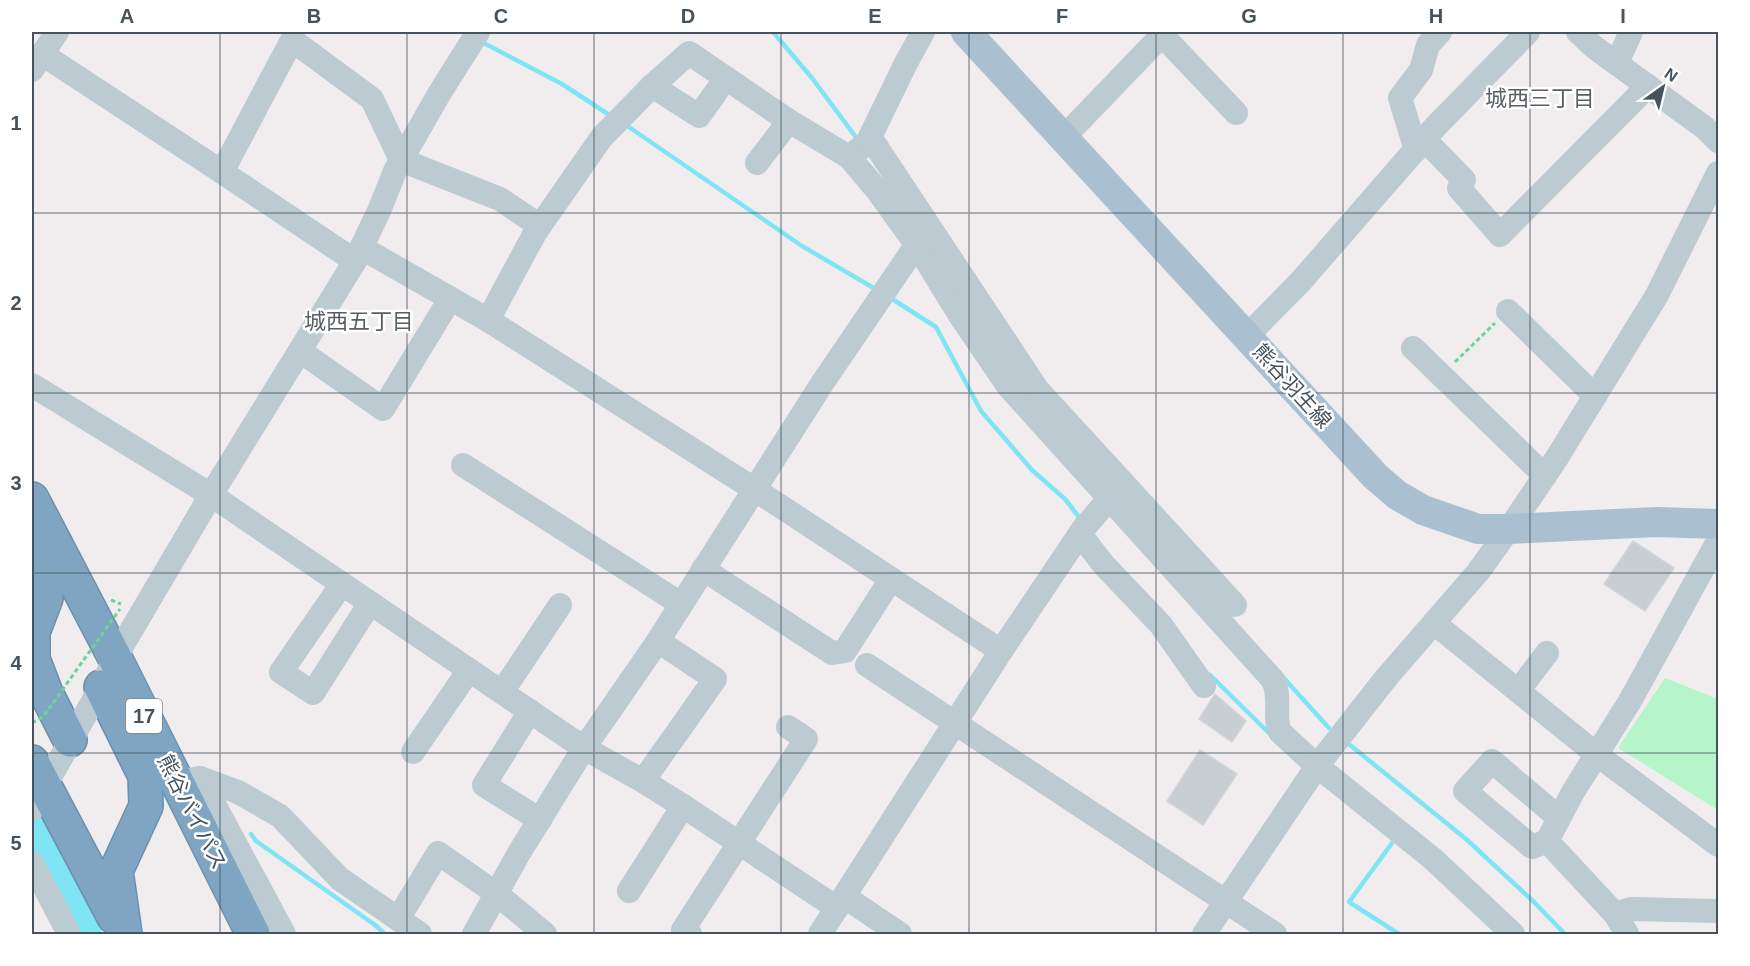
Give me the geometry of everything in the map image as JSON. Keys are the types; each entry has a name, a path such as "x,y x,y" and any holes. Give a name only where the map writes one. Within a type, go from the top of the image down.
{"highway":[{"name":"熊谷バイパス","path":"36,506 108,673 188,780 253,934"},
{"name":"17","path":"36,506 37,530 49,562 46,598 33,632 33,659 46,693 70,740"},
{"name":"17","path":"108,673 145,776 146,806 116,871 124,934"},
{"name":"17","path":"36,786 124,934"}],"main road":[{"name":"熊谷羽生線","path":"966,32 1374,476 1397,495 1423,510 1478,529 1657,522 1719,524"}],"street":[{"path":"57,32 37,62 358,255 488,320 754,489 1001,651"},
{"path":"923,32 861,147 877,190 918,247 961,317 1008,386 1235,605"},
{"path":"1440,32 1428,45 1421,70 1400,98 1420,145 1464,180 1459,188 1500,235 1648,86"},
{"path":"1246,336 1301,281 1420,145 1528,32"},
{"path":"1578,32 1594,47 1705,128 1719,141"},
{"path":"1617,63 1630,32"},
{"path":"1064,137 1163,33 1236,113"},
{"path":"36,786 70,740 211,495 358,255 401,160 473,39"},
{"path":"222,172 292,40 372,99 401,160 500,199 540,226"},
{"path":"488,320 540,226 602,137 652,86 689,53 789,121 861,147 1037,388 1218,621 1273,680 1278,693 1277,726 1312,771 1433,859 1513,934"},
{"path":"652,86 699,116 726,78"},
{"path":"757,163 789,121"},
{"path":"1203,934 1312,771 1386,678 1478,572 1545,476 1657,295 1719,173"},
{"path":"474,934 584,748 658,641 823,382 913,250 918,247"},
{"path":"300,351 382,409 450,299"},
{"path":"1508,311 1595,396"},
{"path":"1413,348 1545,476"},
{"path":"32,385 211,495 584,748 643,781 738,843 841,903 900,934"},
{"path":"463,465 681,604"},
{"path":"820,934 1001,651 1084,528 1118,492"},
{"path":"1084,528 1103,564 1161,625 1204,686"},
{"path":"1559,818 1492,761 1466,792 1532,847 1547,841 1596,754 1630,700 1719,541"},
{"path":"703,569 832,653 845,651 891,579"},
{"path":"342,584 281,672 313,693 370,603"},
{"path":"502,692 560,605"},
{"path":"1434,623 1596,754 1719,845"},
{"path":"643,781 715,679 658,641"},
{"path":"1518,691 1547,653"},
{"path":"867,665 1275,934"},
{"path":"413,752 469,670"},
{"path":"530,711 483,784 540,820"},
{"path":"690,934 683,930 806,739 788,727"},
{"path":"188,780 238,792 280,816 340,879 420,934"},
{"path":"188,780 284,934"},
{"path":"628,891 683,806"},
{"path":"1547,841 1621,924 1631,909 1719,911"},
{"path":"398,919 438,853 496,894 545,934"},
{"path":"32,863 69,934"}],"path":[{"path":"1441,375 1508,311"},
{"path":"32,723 43,717 120,609"}],"green space":[{"path":"1665,678 1718,699 1718,810 1618,748"}],"building":[{"path":"1633,541 1674,568 1645,611 1604,584"},
{"path":"1215,694 1246,721 1232,742 1199,719"},
{"path":"1200,750 1237,774 1203,825 1167,801"}],"waterway":[{"path":"773,32 812,78 858,140"},
{"path":"480,41 562,84 611,116"},
{"path":"626,125 802,246 877,290"},
{"path":"889,297 936,327 981,411 1032,470 1065,499 1082,521"},
{"path":"1210,675 1270,734"},
{"path":"1281,675 1329,728"},
{"path":"1350,745 1466,839 1565,934"},
{"path":"36,829 88,934"},
{"path":"251,834 256,841 385,934"},
{"path":"1395,839 1349,902 1399,934"}],"district":[{"name":"城西三丁目","path":"1540,98"},
{"name":"城西五丁目","path":"359,321"}]}
